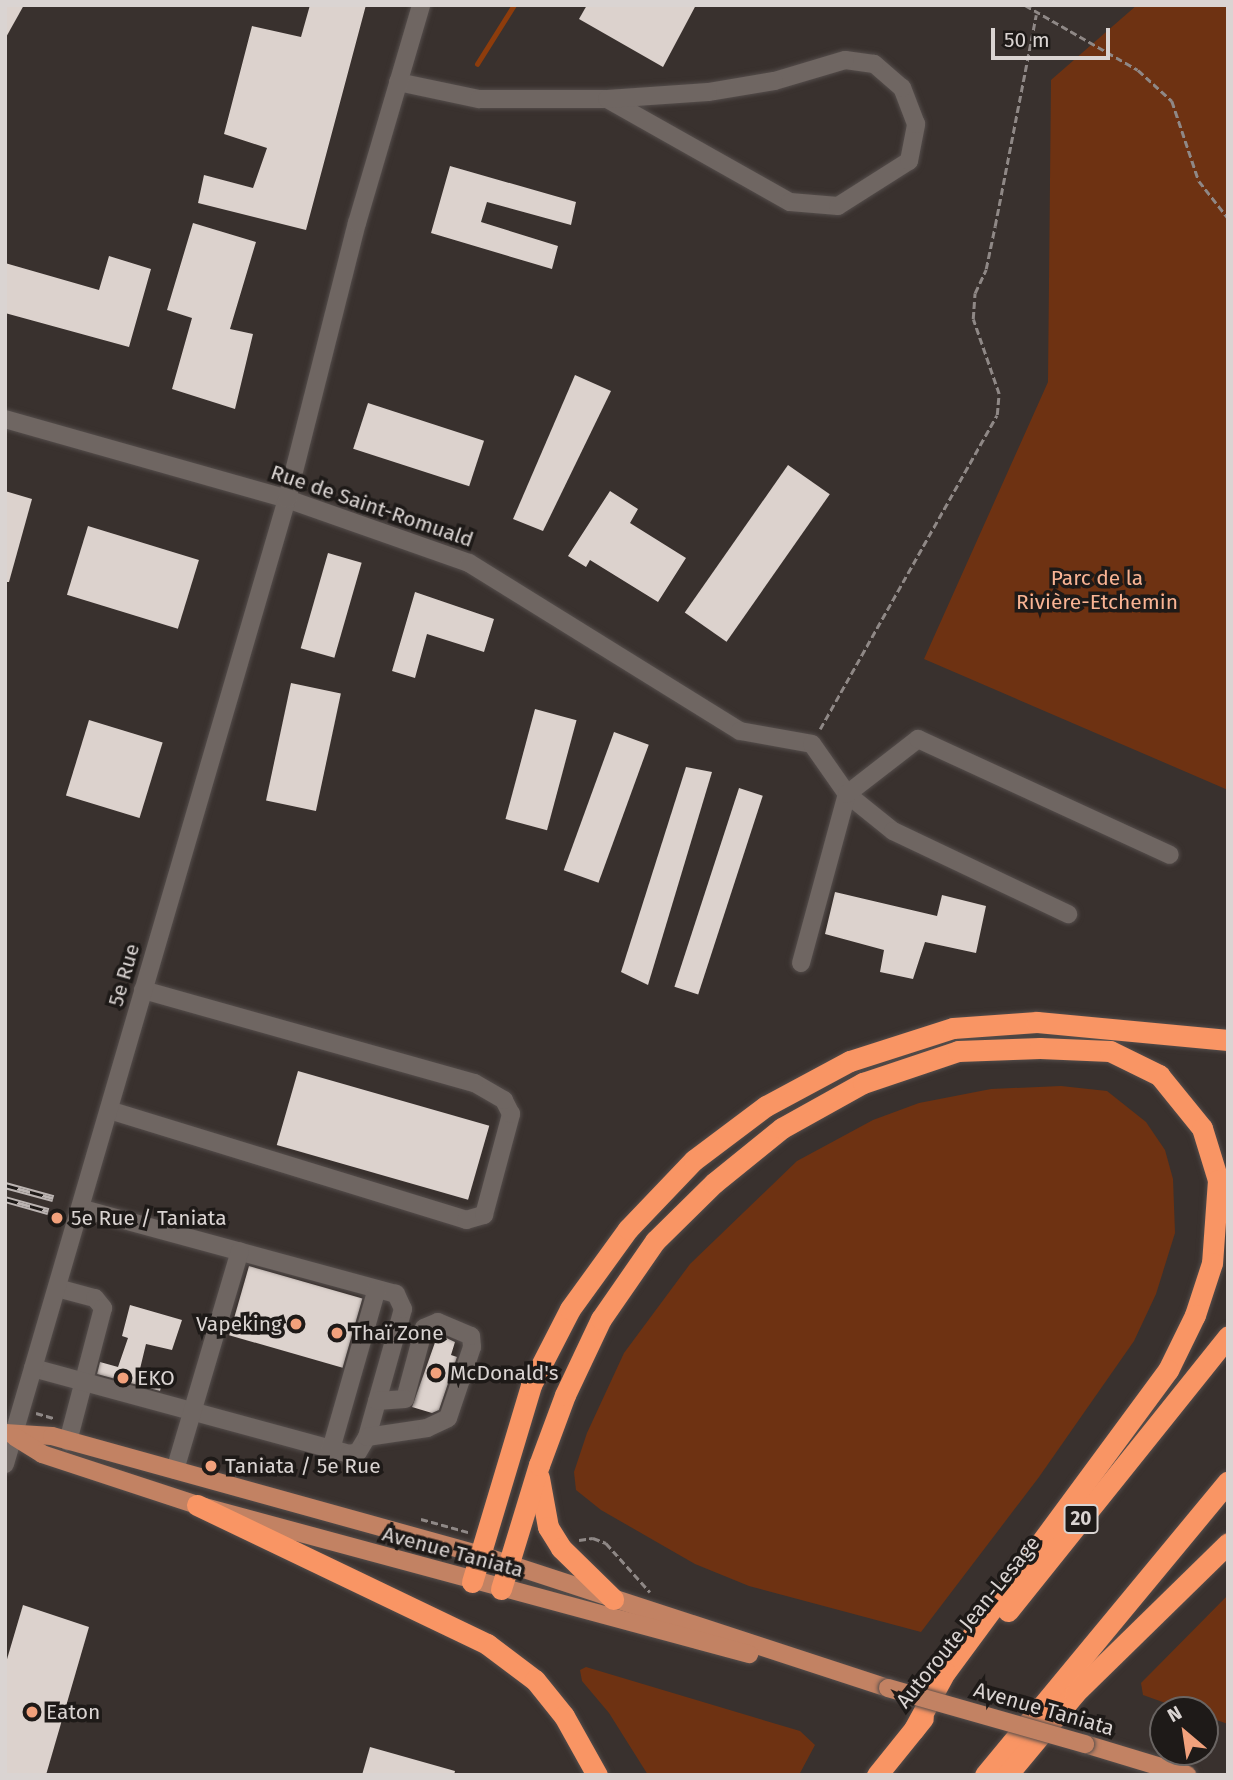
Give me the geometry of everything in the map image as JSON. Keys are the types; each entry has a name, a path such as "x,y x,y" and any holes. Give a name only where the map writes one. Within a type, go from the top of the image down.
{"highway":[{"path":"472,1582 531,1385 570,1309 628,1229 694,1160 766,1106 850,1061 953,1028 1037,1021 1228,1040"},
{"path":"501,1590 539,1465 601,1319 655,1241 714,1183 782,1128 863,1083 958,1051 1040,1048 1110,1051 1159,1075 1202,1128 1218,1181 1213,1263 1195,1315 1168,1370 1131,1425 945,1672 914,1729"},
{"name":"Autoroute Jean-Lesage","path":"877,1775 1228,1336"},
{"path":"539,1465 539,1498 548,1527 561,1548 613,1599"},
{"path":"985,1775 1228,1481"},
{"path":"197,1505 487,1644 535,1680 564,1716 597,1775"},
{"path":"1007,1775 1075,1693 1228,1543"}],"main road":[{"name":"Avenue Taniata","path":"9,1434 70,1432 176,1470 483,1546 508,1565 888,1688"},
{"name":"Avenue Taniata","path":"9,1434 42,1454 197,1505 501,1590 888,1688 1187,1775"}],"street":[{"name":"5e Rue","path":"5,1464 9,1434 21,1409 57,1288 287,499 357,223 421,5"},
{"path":"398,82 479,99 607,99 708,92 774,81 845,60 874,64 902,88 916,124 909,161 838,206 790,202 607,99"},
{"name":"Rue de Saint-Romuald","path":"5,419 287,499 469,563 740,731 812,744"},
{"path":"802,963 846,794 918,739 1170,855"},
{"path":"812,744 846,794 893,831 1068,914"},
{"path":"108,1110 466,1220 484,1215 511,1114 504,1100 474,1083 144,990"},
{"path":"33,1368 331,1449 358,1452 367,1437 403,1309 396,1294 80,1208"},
{"path":"176,1470 240,1251"},
{"path":"57,1288 102,1301 70,1432"},
{"path":"331,1449 377,1289"},
{"path":"367,1437 427,1428 448,1418 472,1347 471,1336 438,1322 424,1328 405,1399 377,1401"}],"path":[{"path":"1025,5 1036,15 1138,70 1172,101 1199,181 1228,218"},
{"path":"812,744 997,415 999,394 973,319 975,293 991,248 1036,15"},
{"path":"21,1409 70,1432"},
{"name":"Avenue Taniata","path":"420,1519 483,1546"},
{"path":"561,1548 586,1538 606,1543 674,1618"}],"green space":[{"name":"Parc de la Rivière-Etchemin","path":"1137,5 1228,5 1228,790 924,659 1048,382 1051,80"},
{"path":"1061,1086 1107,1091 1146,1122 1165,1150 1173,1179 1175,1233 1156,1294 1134,1341 1039,1477 921,1632 749,1586 695,1564 601,1510 576,1490 574,1472 587,1433 624,1353 690,1264 797,1161 873,1120 919,1103 991,1089"},
{"path":"1228,1595 1228,1724 1219,1721 1219,1696 1149,1697 1143,1695 1141,1683"},
{"path":"586,1667 800,1731 815,1745 799,1775 648,1775 609,1713 582,1681 580,1670"}],"building":[{"path":"5,5 24,5 5,39"},
{"path":"310,5 366,5 306,230 198,203 204,175 253,188 267,148 224,134 252,26 301,37"},
{"path":"587,5 696,5 663,67 579,19"},
{"path":"450,166 576,202 571,225 487,202 481,222 558,246 552,269 431,233"},
{"path":"193,223 256,242 230,329 253,334 235,409 172,389 192,318 167,310"},
{"path":"109,256 151,269 129,347 5,313 5,263 99,290"},
{"path":"575,375 611,391 543,531 513,519"},
{"path":"368,403 484,441 469,486 353,449"},
{"path":"788,465 830,494 727,642 685,612"},
{"path":"5,491 32,499 9,582 5,582"},
{"path":"610,491 638,509 630,523 686,558 658,602 590,560 586,567 568,556"},
{"path":"88,526 199,560 178,629 67,595"},
{"path":"328,553 362,563 334,658 301,648"},
{"path":"415,592 494,619 484,652 427,634 415,678 392,671"},
{"path":"291,683 341,694 316,811 266,800"},
{"path":"535,709 577,720 547,830 505,819"},
{"path":"89,720 163,743 140,818 66,796"},
{"path":"614,732 649,745 598,883 564,870"},
{"path":"686,767 712,772 648,985 621,972"},
{"path":"739,788 763,796 698,994 674,987"},
{"path":"835,892 937,916 942,895 986,906 976,953 925,942 913,979 880,972 884,950 825,934"},
{"path":"298,1071 489,1126 468,1200 277,1145"},
{"path":"249,1266 362,1299 343,1368 229,1335"},
{"path":"130,1305 182,1320 172,1350 146,1344 139,1373 163,1380 160,1391 97,1374 100,1362 118,1367 128,1338 122,1336"},
{"path":"438,1334 455,1342 451,1355 457,1357 439,1410 432,1413 412,1407"},
{"path":"23,1605 89,1627 46,1775 5,1775 5,1666"},
{"path":"370,1747 455,1771 454,1775 362,1775"}],"waterway":[{"path":"477,64 514,5"}],"railway":[{"path":"5,1185 53,1198"},
{"path":"5,1199 48,1211"}],"place":[{"name":"5e Rue / Taniata","path":"57,1218"},
{"name":"Vapeking","path":"296,1324"},
{"name":"Thaï Zone","path":"337,1333"},
{"name":"McDonald's","path":"436,1373"},
{"name":"EKO","path":"123,1378"},
{"name":"Taniata / 5e Rue","path":"211,1466"},
{"name":"Eaton","path":"32,1712"}]}
